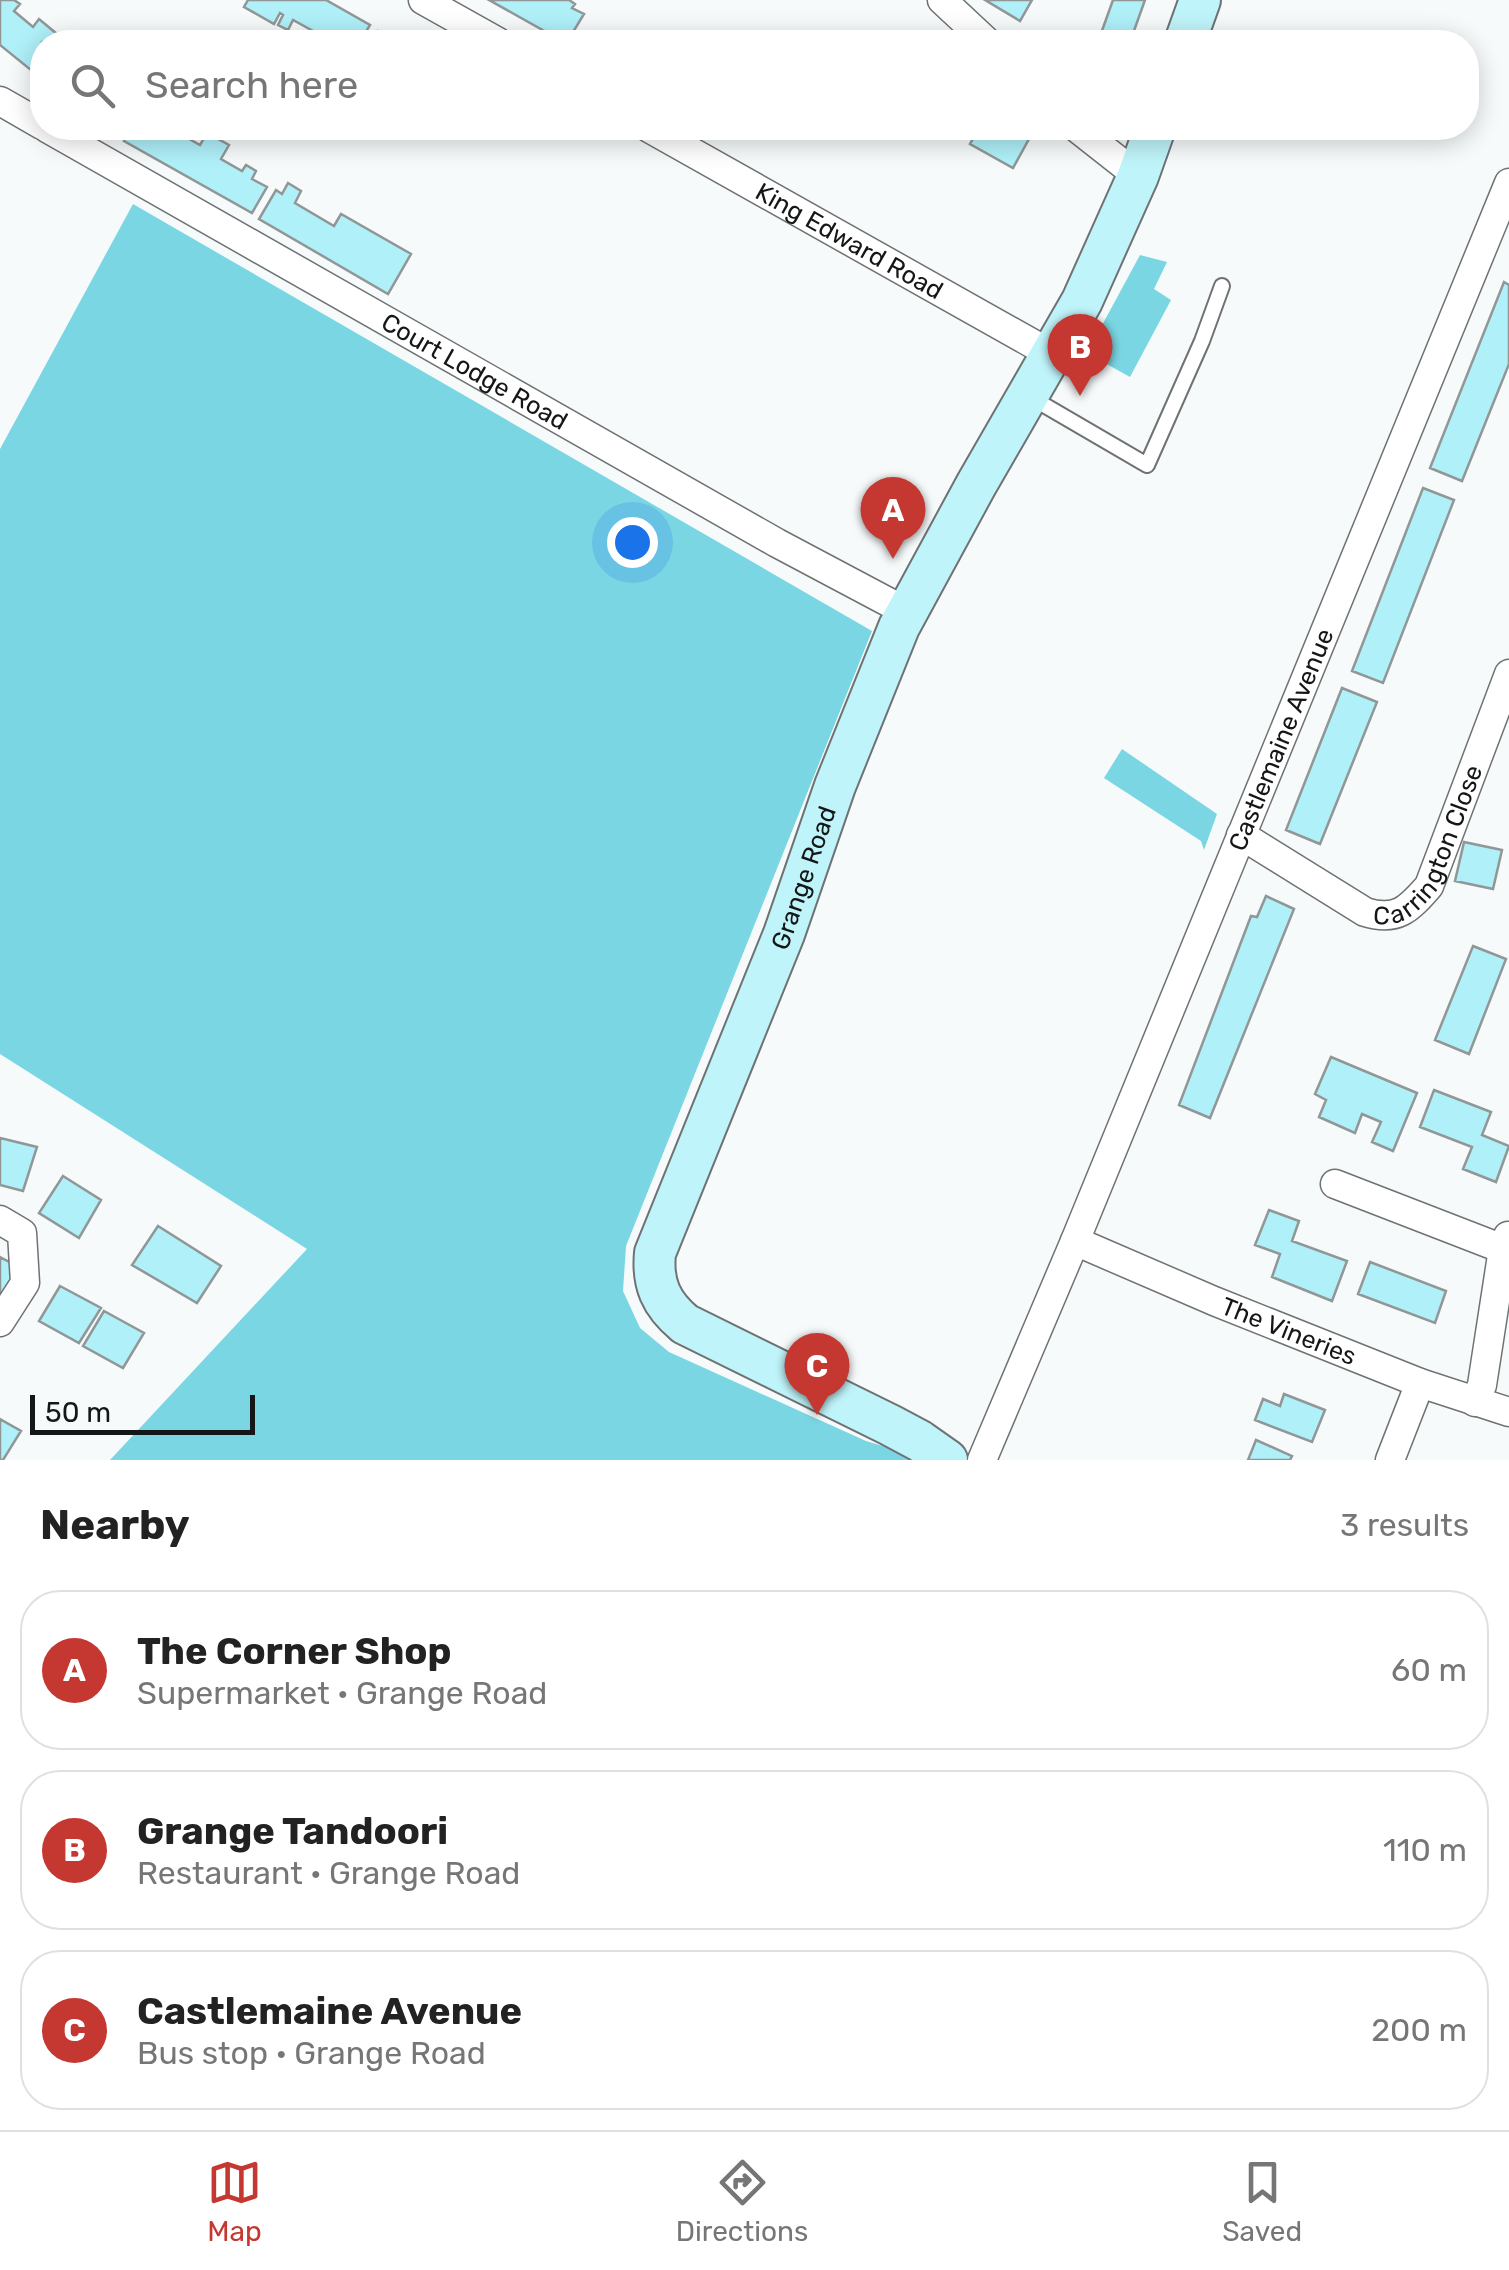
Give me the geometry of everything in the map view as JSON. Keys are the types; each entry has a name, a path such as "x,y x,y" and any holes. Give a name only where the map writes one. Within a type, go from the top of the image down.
{"street":[{"path":"423,0 477,30"},
{"path":"942,0 974,30"},
{"path":"1189,30 1200,0"},
{"name":"Court Lodge Road","path":"0,102 30,118"},
{"name":"Court Lodge Road","path":"69,140 776,544 907,612"},
{"name":"King Edward Road","path":"671,140 1051,354"},
{"path":"1092,140 1138,176"},
{"name":"Grange Road","path":"947,1460 890,1425 688,1326 666,1306 659,1293 654,1274 655,1253 784,934 833,792 907,612 1095,273 1151,140"},
{"name":"Castlemaine Avenue","path":"982,1460 1509,183"},
{"name":"Carrington Close","path":"1240,835 1365,912 1378,916 1410,908 1428,886 1509,674"},
{"path":"1335,1184 1506,1242 1476,1402"},
{"path":"0,1220 22,1233 25,1283 0,1322"},
{"name":"The Vineries","path":"1075,1241 1214,1302 1420,1383 1509,1412"},
{"path":"1390,1460 1420,1383"}],"lane":[{"path":"1026,396 1147,465 1222,286"}],"shaded area":[{"path":"133,204 872,631 626,1246 623,1291 640,1328 669,1352 917,1460 110,1460 307,1249 0,1054 0,449"},
{"path":"1140,255 1167,262 1154,289 1171,300 1130,377 1087,353"},
{"path":"1122,749 1217,814 1204,850 1201,841 1104,778"}],"building":[{"path":"0,0 14,0 20,4 14,11 33,27 39,19 52,30 30,30 30,69 0,45"},
{"path":"248,0 326,0 370,25 367,30 311,30 293,20 288,30 278,25 283,15 280,13 274,24 244,7"},
{"path":"489,0 569,0 575,4 572,8 584,14 574,30 543,30"},
{"path":"985,0 1032,0 1020,21"},
{"path":"1113,0 1145,0 1134,30 1102,30"},
{"path":"191,140 200,145 203,140 220,140 229,145 221,159 242,171 246,165 256,171 252,179 267,187 252,213 124,141"},
{"path":"972,140 1028,140 1013,168 970,144"},
{"path":"288,183 301,191 295,203 334,226 341,214 411,254 388,294 259,219 276,190 282,194"},
{"path":"1504,282 1509,285 1509,364 1462,481 1430,468"},
{"path":"1423,488 1454,500 1383,683 1352,671"},
{"path":"1342,688 1377,702 1320,844 1286,830"},
{"path":"1464,842 1502,850 1493,889 1455,881"},
{"path":"1266,896 1294,909 1210,1118 1179,1105 1251,916 1257,917"},
{"path":"1473,946 1506,959 1469,1054 1435,1040"},
{"path":"1331,1057 1417,1093 1393,1151 1372,1142 1381,1122 1362,1114 1355,1133 1319,1117 1326,1100 1315,1094"},
{"path":"1434,1090 1491,1112 1482,1135 1509,1146 1496,1182 1463,1169 1472,1147 1420,1127"},
{"path":"0,1138 37,1147 23,1191 0,1185"},
{"path":"63,1176 101,1200 79,1238 39,1213"},
{"path":"1269,1210 1299,1221 1292,1241 1347,1261 1332,1301 1272,1277 1280,1254 1255,1245"},
{"path":"158,1226 221,1266 197,1303 132,1265"},
{"path":"0,1257 19,1267 0,1298"},
{"path":"1370,1262 1446,1291 1435,1323 1358,1294"},
{"path":"60,1286 101,1308 79,1343 39,1321"},
{"path":"104,1311 144,1333 123,1368 83,1346"},
{"path":"1284,1394 1325,1410 1312,1442 1255,1420 1263,1399 1280,1406"},
{"path":"0,1419 21,1431 3,1460 0,1460"},
{"path":"1256,1440 1292,1456 1290,1460 1248,1460"}],"place":[{"name":"Grange Tandoori","path":"1080,396"},
{"name":"The Corner Shop","path":"893,559"},
{"name":"Castlemaine Avenue","path":"817,1415"}]}
